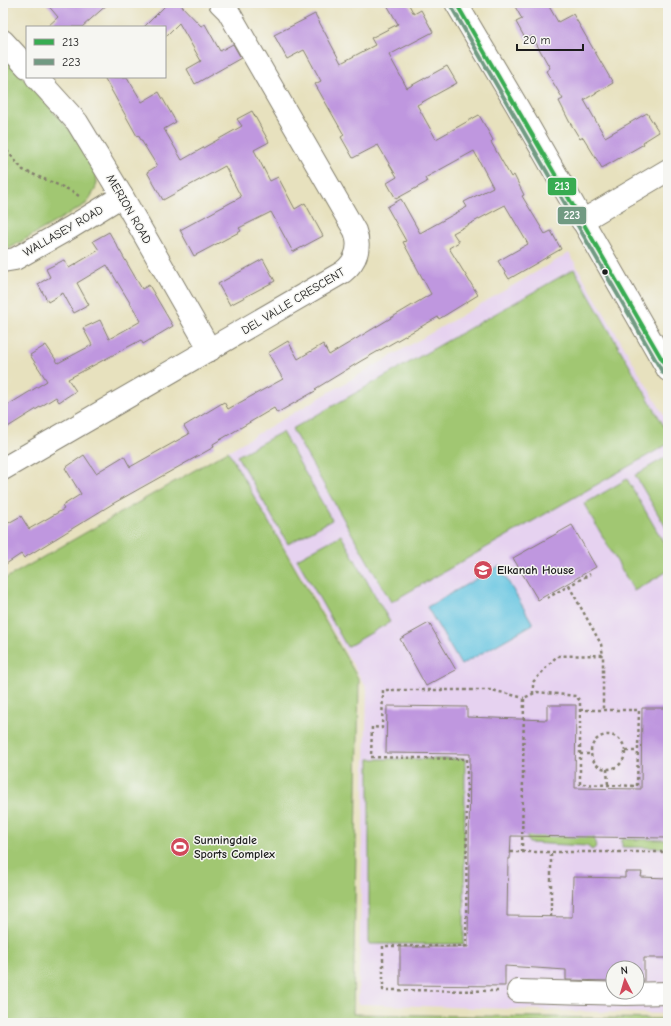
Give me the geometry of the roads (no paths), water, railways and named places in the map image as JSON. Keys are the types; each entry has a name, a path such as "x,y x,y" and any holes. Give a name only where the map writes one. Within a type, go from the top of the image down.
{"street":[{"path":"456,3 668,370"},
{"name":"DEL VALLE CRESCENT","path":"3,469 343,272 354,261 358,246 355,231 228,6"},
{"path":"3,41 26,66"},
{"name":"MERION ROAD","path":"37,78 77,122 122,196 210,350"},
{"path":"582,221 668,170"},
{"name":"WALLASEY ROAD","path":"3,261 15,259 122,196"},
{"path":"518,991 625,994 668,993"}],"water":[{"path":"499,566 533,624 461,665 427,607"}],"place":[{"name":"Elkanah House","path":"483,570"},
{"name":"Sunningdale Sports Complex","path":"180,847"}]}
